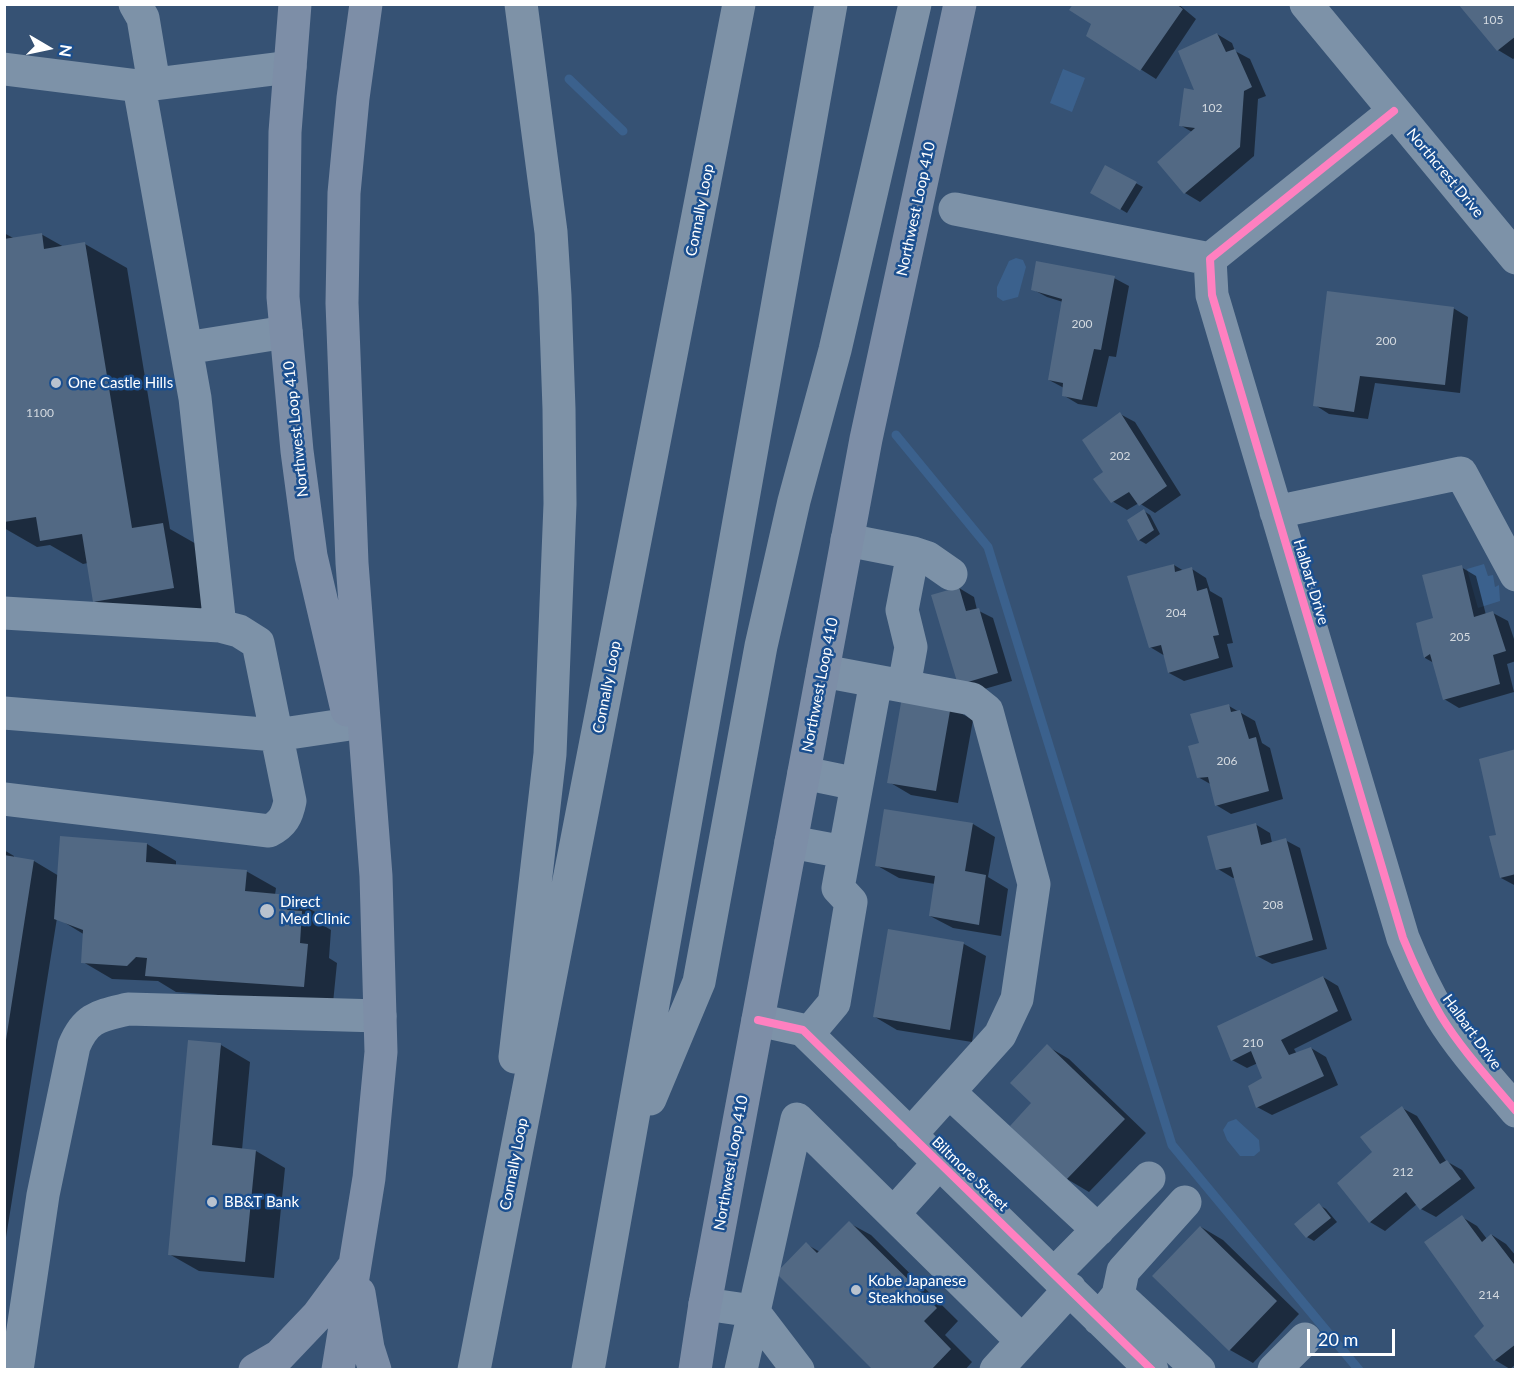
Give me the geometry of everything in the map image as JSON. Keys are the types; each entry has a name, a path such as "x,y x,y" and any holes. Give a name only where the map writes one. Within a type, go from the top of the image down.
{"highway":[{"path":"485,1313 550,754 560,504 560,410 551,232 520,4"},
{"name":"Connally Loop","path":"474,1370 739,4"},
{"path":"588,1370 831,4"},
{"path":"626,1156 699,982 761,646 794,501 835,350 915,4"}],"main road":[{"name":"Northwest Loop 410","path":"295,4 283,192 283,297 297,451 310,556 350,724 373,847"},
{"name":"Northwest Loop 410","path":"338,1370 369,1178 381,1052 376,876 352,563 342,303 344,193 353,98 366,4"},
{"name":"Northwest Loop 410","path":"695,1370 705,1304 847,540 960,4"},
{"path":"255,1370 279,1356 318,1315 354,1265"},
{"path":"354,1265 368,1348 375,1370"}],"street":[{"path":"135,4 143,18 147,85 195,398 220,626"},
{"name":"Northcrest Drive","path":"1306,4 1515,258"},
{"path":"4,69 147,85 290,67"},
{"path":"955,209 1210,259 1394,111"},
{"name":"Halbart Drive","path":"1210,259 1212,295 1402,938 1420,978 1442,1017 1467,1053 1515,1111"},
{"path":"186,348 286,332"},
{"path":"1276,512 1461,473 1515,575"},
{"path":"847,540 913,553 927,558 951,574"},
{"path":"808,1034 834,1003 851,902 838,888 844,852 857,784 890,683 911,647 902,610 913,553"},
{"path":"4,613 220,626 240,631 258,643 290,801 288,813 280,825 269,831 4,799"},
{"path":"823,671 972,699 987,711 1035,885 1017,999 1000,1035 910,1135"},
{"path":"4,713 276,735 350,724"},
{"path":"804,773 857,784"},
{"path":"791,842 844,852"},
{"path":"17,1370 43,1195 74,1046 81,1030 91,1020 128,1009 380,1016"},
{"name":"Biltmore Street","path":"758,1020 803,1030 808,1034 1062,1282 1108,1307 1152,1370"},
{"path":"949,1092 1098,1230"},
{"path":"741,1370 797,1119 1022,1340"},
{"path":"894,1213 939,1163"},
{"path":"996,1370 1022,1340 1098,1230 1149,1178"},
{"path":"1185,1202 1123,1271 1108,1307 1198,1370"},
{"path":"705,1304 753,1311 798,1370"},
{"path":"1274,1370 1305,1340"}],"water":[{"path":"1063,69 1085,78 1072,112 1050,103"},
{"path":"1016,258 1023,260 1026,267 1018,297 1003,301 997,297 997,287 1009,261"},
{"path":"1484,564 1488,576 1493,575 1495,587 1499,585 1500,601 1478,608 1467,569"},
{"path":"1236,1119 1259,1140 1260,1151 1254,1156 1240,1156 1227,1140 1223,1130 1228,1122"}],"building":[{"path":"1073,4 1176,4 1183,9 1140,71 1086,36 1091,24 1069,10"},
{"path":"1458,4 1516,4 1516,36 1497,51"},
{"path":"1217,33 1226,52 1235,49 1252,87 1244,91 1240,147 1184,194 1157,162 1195,128 1179,126 1184,88 1194,90 1178,51"},
{"path":"1105,165 1137,182 1120,210 1090,193"},
{"name":"One Castle Hills","path":"42,233 44,249 85,242 132,528 163,523 174,588 93,602 82,534 40,541 36,517 4,522 4,239"},
{"path":"1036,261 1115,276 1101,350 1094,349 1082,400 1062,396 1063,383 1048,380 1062,299 1031,290"},
{"path":"1327,291 1454,307 1445,385 1360,376 1354,412 1313,406"},
{"path":"1120,412 1167,486 1139,506 1129,492 1111,503 1093,479 1103,472 1082,440"},
{"path":"1144,509 1154,530 1138,541 1127,520"},
{"path":"1174,564 1175,572 1192,567 1197,591 1207,588 1219,635 1213,636 1219,658 1168,673 1161,645 1149,648 1127,576"},
{"path":"1462,565 1474,617 1493,611 1506,651 1493,655 1500,684 1443,700 1430,654 1424,658 1416,623 1433,618 1422,575"},
{"path":"959,587 966,611 979,608 998,673 958,685 931,595"},
{"path":"902,697 951,705 936,791 887,783"},
{"path":"1229,704 1231,712 1240,710 1249,739 1256,737 1269,791 1215,806 1208,777 1197,778 1188,746 1199,743 1190,714"},
{"path":"1516,749 1516,874 1500,878 1489,836 1496,835 1479,759"},
{"path":"884,809 973,823 965,871 986,875 979,925 929,916 935,876 875,866"},
{"path":"1256,823 1261,845 1286,838 1313,940 1256,957 1231,867 1216,870 1207,836"},
{"path":"60,836 147,843 146,862 247,870 245,891 288,895 287,910 302,911 300,943 308,944 304,987 145,976 147,958 136,957 127,966 81,963 83,930 54,919"},
{"path":"4,855 34,860 6,1040 4,1039"},
{"path":"888,929 964,942 950,1030 873,1017"},
{"path":"1323,976 1338,1011 1281,1040 1289,1055 1311,1047 1324,1076 1256,1108 1248,1086 1262,1078 1251,1051 1231,1061 1217,1026"},
{"name":"BB&T Bank","path":"188,1040 221,1043 212,1145 256,1150 245,1262 168,1255"},
{"path":"1047,1044 1125,1119 1066,1180 1010,1126 1031,1103 1010,1083"},
{"path":"1402,1106 1440,1164 1447,1160 1461,1179 1420,1210 1406,1192 1369,1223 1337,1183 1372,1152 1360,1137"},
{"path":"1319,1203 1331,1218 1306,1238 1294,1224"},
{"path":"1462,1215 1482,1242 1491,1234 1514,1264 1516,1263 1516,1344 1494,1361 1474,1336 1484,1326 1424,1242"},
{"name":"Kobe Japanese Steakhouse","path":"849,1221 937,1308 924,1321 951,1349 931,1370 873,1370 776,1273 806,1242 817,1253"},
{"path":"1200,1226 1277,1301 1229,1351 1152,1276"}],"waterway":[{"path":"569,79 623,131"},
{"path":"896,435 988,547 1172,1145 1359,1370"}],"cycle path":[{"path":"1394,111 1210,259 1212,295 1403,938 1425,987 1449,1029 1516,1111"},
{"path":"758,1020 803,1030 1152,1370"}],"place":[{"name":"One Castle Hills","path":"56,383"},
{"name":"Direct Med Clinic","path":"267,911"},
{"name":"BB&T Bank","path":"212,1202"},
{"name":"Kobe Japanese Steakhouse","path":"856,1290"}]}
